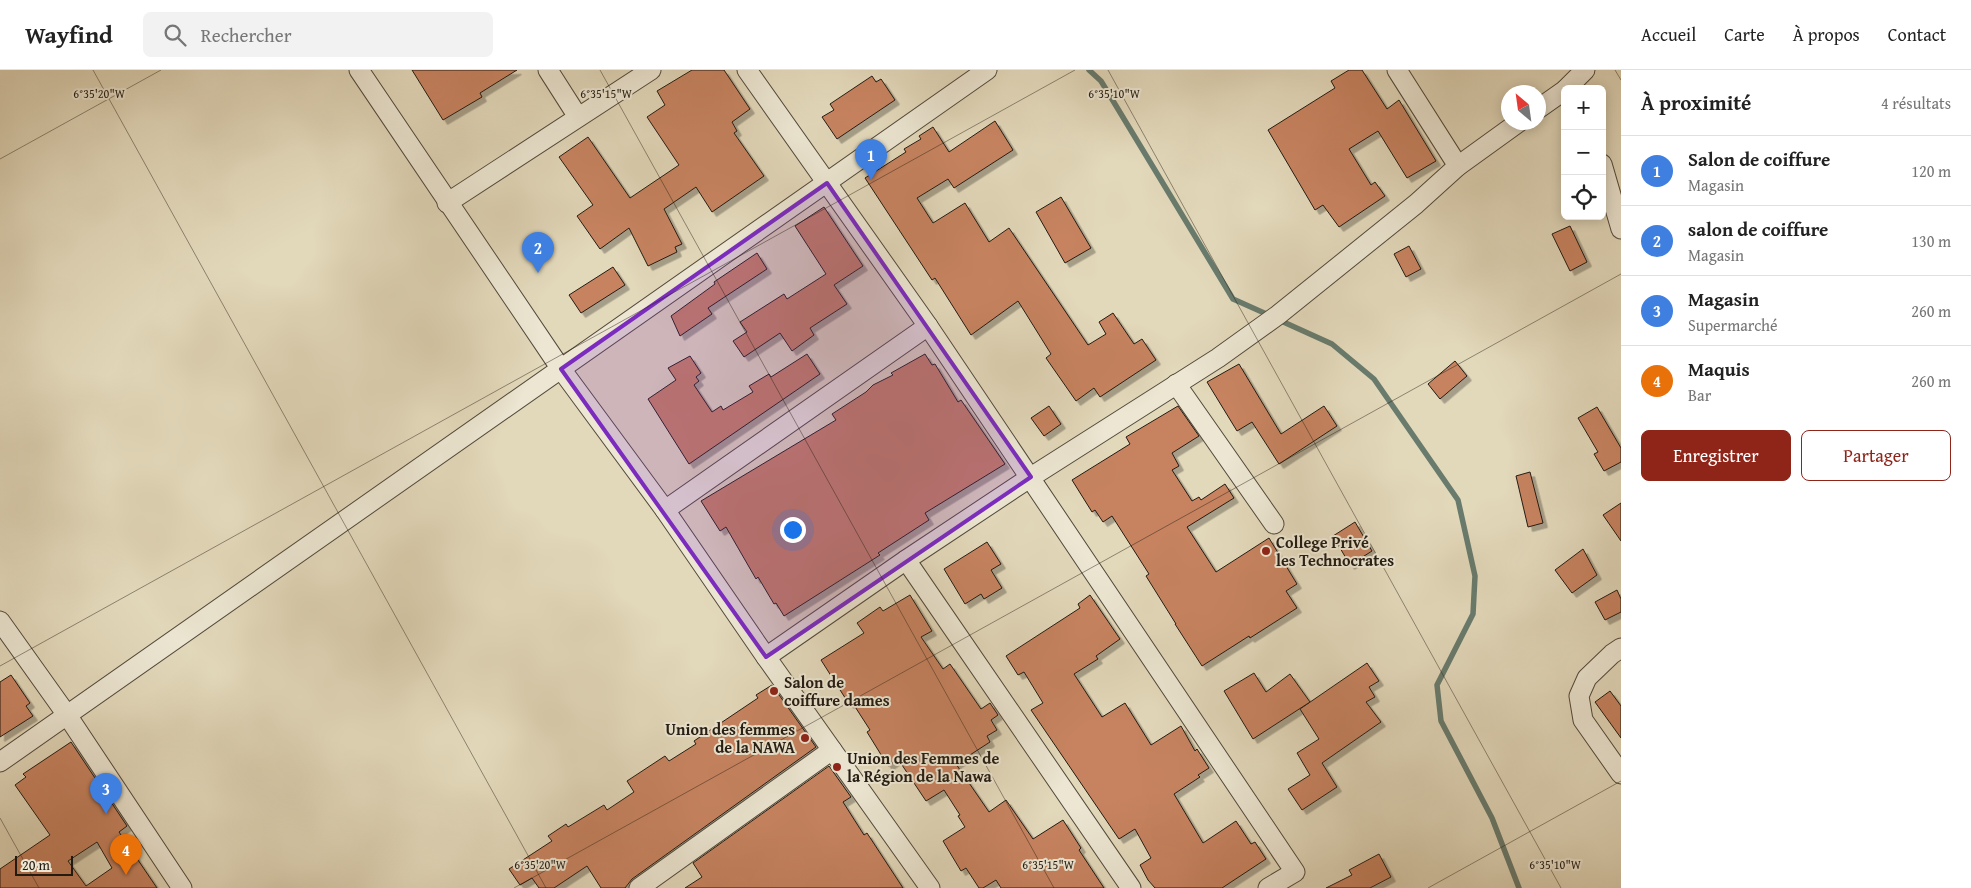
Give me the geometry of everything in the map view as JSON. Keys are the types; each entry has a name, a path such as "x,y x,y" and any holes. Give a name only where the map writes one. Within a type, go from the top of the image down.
{"street":[{"path":"359,70 447,203 561,369 665,510 930,888"},
{"path":"548,70 578,117"},
{"path":"447,203 651,70"},
{"path":"747,70 928,326 1295,872 1268,888"},
{"path":"0,762 987,70"},
{"path":"1397,70 1458,166"},
{"path":"1586,70 1588,85"},
{"path":"1571,85 1586,70"},
{"path":"1546,104 1561,93"},
{"path":"766,656 1031,477 1218,358 1278,315 1416,204 1458,166 1508,130"},
{"path":"1605,175 1621,229"},
{"path":"665,510 928,326"},
{"path":"1176,384 1274,524"},
{"path":"906,560 1131,888"},
{"path":"0,621 67,715 182,888"},
{"path":"1621,648 1587,678 1579,696 1583,720 1621,774"},
{"path":"639,888 832,750"}],"highlighted area":[{"path":"827,183 1031,477 766,657 561,369"}],"building":[{"path":"412,70 517,70 480,93 482,97 443,120"},
{"path":"692,70 724,70 750,109 732,122 737,131 734,133 764,176 712,212 696,187 664,209 682,244 675,247 677,252 648,266 629,228 600,249 577,216 593,205 559,157 588,137 630,198 679,165 647,117 665,105 657,91"},
{"path":"1349,70 1362,70 1387,109 1399,100 1436,161 1407,178 1378,131 1349,149 1371,185 1375,182 1385,196 1339,227 1323,205 1315,210 1268,130 1335,88 1331,81"},
{"path":"872,76 876,82 881,79 895,100 837,139 822,117 834,110 830,104"},
{"path":"995,121 1013,150 954,188 948,179 917,198 933,223 965,203 989,242 1009,228 1088,345 1106,334 1099,322 1113,313 1134,344 1142,339 1156,360 1100,397 1094,388 1076,401 1046,358 1051,354 1018,301 971,335 935,278 932,280 865,178 906,152 904,149 921,139 919,136 933,127 949,152"},
{"path":"1061,197 1091,248 1065,263 1036,212"},
{"path":"824,207 863,266 834,285 847,304 810,328 814,335 792,351 780,333 744,357 733,341 747,332 740,322 784,294 787,299 826,274 795,226"},
{"path":"1570,226 1587,262 1570,271 1552,234"},
{"path":"1409,246 1421,269 1406,277 1394,254"},
{"path":"757,253 767,269 708,308 712,314 680,336 671,316 715,284 714,282"},
{"path":"613,267 625,285 581,313 569,295"},
{"path":"807,354 820,374 689,464 648,399 676,380 668,368 690,356 701,373 696,377 699,381 694,385 712,412 721,406 723,410 753,392 749,386 769,374 771,377"},
{"path":"925,354 932,365 935,364 958,402 961,400 1005,464 925,513 929,520 878,553 880,555 784,616 776,603 774,604 758,577 756,579 726,527 720,531 701,501 836,420 832,414 866,392 873,385 893,375 891,373"},
{"path":"1455,361 1467,376 1440,399 1428,384"},
{"path":"1239,364 1281,434 1324,406 1337,426 1279,464 1252,422 1237,431 1207,382"},
{"path":"1049,406 1061,424 1044,436 1031,418"},
{"path":"1178,406 1199,436 1172,453 1179,466 1172,470 1192,501 1199,497 1201,500 1225,484 1234,498 1187,527 1216,572 1269,538 1297,584 1286,591 1297,608 1202,666 1146,576 1149,574 1112,516 1103,522 1095,510 1092,512 1072,480 1130,444 1126,437"},
{"path":"1597,407 1621,448 1621,462 1604,471 1594,454 1598,452 1578,418"},
{"path":"1530,472 1543,523 1528,527 1516,476"},
{"path":"1621,503 1621,541 1603,515"},
{"path":"1355,522 1372,551 1350,565 1333,536"},
{"path":"987,542 1001,564 991,570 1002,588 984,599 981,594 965,604 944,569"},
{"path":"1583,549 1597,575 1572,593 1555,570"},
{"path":"1617,590 1621,599 1621,612 1605,620 1595,602"},
{"path":"910,595 932,631 921,637 943,669 950,664 981,709 990,703 998,715 991,720 997,730 987,736 990,742 956,764 989,812 1006,800 1033,839 1063,820 1081,848 1079,850 1104,888 1001,888 996,880 983,888 979,888 966,868 961,871 943,841 965,827 958,816 960,815 944,790 926,801 898,759 888,766 867,732 870,730 852,702 849,704 821,660 864,633 857,623 880,607 883,611"},
{"path":"1090,595 1120,639 1096,656 1098,659 1074,674 1102,717 1125,703 1151,745 1181,726 1195,751 1197,749 1209,768 1198,775 1200,777 1174,794 1203,843 1236,821 1251,844 1255,842 1266,859 1222,888 1155,888 1140,865 1151,858 1135,829 1119,839 1031,710 1043,703 1024,672 1018,675 1006,656 1080,608 1078,604"},
{"path":"1367,663 1379,681 1369,687 1375,697 1366,702 1381,722 1322,763 1337,787 1302,810 1288,789 1310,775 1297,753 1319,739 1300,709"},
{"path":"1254,673 1266,692 1290,674 1310,702 1253,739 1224,691"},
{"path":"11,675 30,703 26,706 33,716 0,737 0,682"},
{"path":"772,685 816,747 632,879 625,888 601,888 587,866 554,888 539,888 532,878 520,885 509,869 552,841 548,836 566,824 568,827 604,805 607,810 634,792 627,781 665,756 669,761 696,744 694,741 758,698 756,695"},
{"path":"1610,691 1621,706 1621,738 1595,702"},
{"path":"71,742 127,826 119,832 157,888 0,888 0,869 50,835 15,785 26,777 23,774","holes":["97,842 112,868 86,886 68,861"]},
{"path":"829,766 851,797 843,802 864,835 867,833 903,888 685,888 702,877 693,863"},
{"path":"1379,854 1391,877 1370,888 1326,888 1352,875 1349,870"}],"waterway":[{"path":"1089,70 1101,81 1233,299 1271,316"},
{"path":"1279,320 1332,344 1374,379 1458,500 1475,576 1473,614 1437,685 1441,721 1492,818 1519,888"}],"place":[{"name":"Salon de coiffure","path":"871,180"},
{"name":"salon de coiffure","path":"538,273"},
{"name":"College Privé les Technocrates","path":"1266,551"},
{"name":"Salon de coiffure dames","path":"774,691"},
{"name":"Union des femmes de la NAWA","path":"805,738"},
{"name":"Union des Femmes de la Région de la Nawa","path":"837,767"},
{"name":"Magasin","path":"106,814"},
{"name":"Maquis","path":"126,875"}]}
